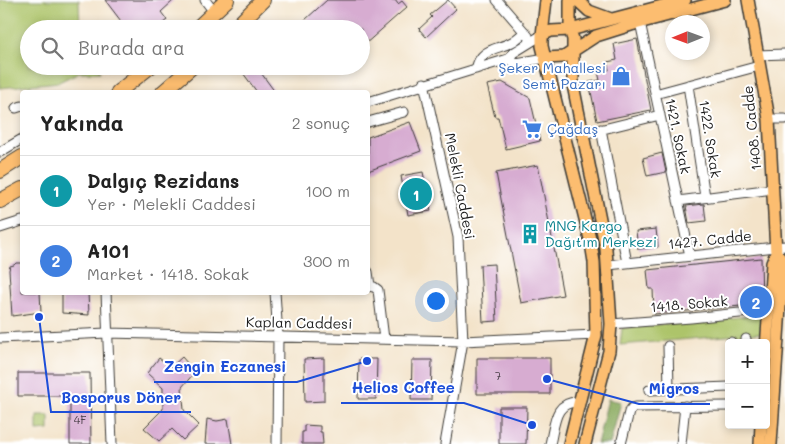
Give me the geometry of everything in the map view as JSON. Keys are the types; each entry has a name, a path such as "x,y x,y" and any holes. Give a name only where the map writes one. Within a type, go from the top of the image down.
{"highway":[{"path":"206,20 227,0"},
{"path":"243,20 263,0"},
{"path":"121,90 140,75"},
{"path":"165,90 183,75"},
{"path":"0,171 20,158"},
{"path":"0,201 20,190"}],"main road":[{"path":"546,0 538,38 546,58 593,253 596,335 569,444"},
{"path":"570,0 570,30 573,39 573,85 606,249 611,324 609,350 585,444"},
{"path":"577,0 589,12 611,19"},
{"path":"538,38 560,30 570,30 684,0"},
{"path":"546,58 564,56 596,36 640,22 725,0"},
{"name":"1408. Cadde","path":"748,0 769,119 773,188 779,248 783,262 783,290 778,314 769,339"},
{"name":"1408. Cadde","path":"771,444 778,314 772,263 779,248"},
{"path":"760,444 761,429"}],"street":[{"path":"205,0 214,12"},
{"path":"497,0 525,32 538,38"},
{"name":"1421. Sokak","path":"640,22 690,256"},
{"path":"476,69 481,56 492,49 512,42 525,32"},
{"path":"370,101 424,83 508,59 513,53 538,38"},
{"path":"656,94 688,85 758,60 785,54"},
{"path":"508,59 516,63 546,58"},
{"name":"Melekli Caddesi","path":"424,83 458,237 463,341 445,444"},
{"name":"1422. Sokak","path":"688,85 705,197"},
{"path":"370,121 404,112"},
{"path":"583,134 660,115"},
{"path":"769,119 785,119"},
{"path":"601,129 627,263"},
{"path":"0,152 20,140"},
{"path":"678,201 773,188"},
{"path":"0,228 20,222"},
{"name":"1427. Cadde","path":"608,265 779,248"},
{"path":"370,286 378,290 380,296 384,339"},
{"path":"106,295 112,444"},
{"path":"275,295 278,336 277,444"},
{"name":"1418. Sokak","path":"611,324 778,314"},
{"name":"Kaplan Caddesi","path":"0,338 107,333 463,341 596,335"},
{"path":"668,346 668,389"},
{"path":"656,406 652,390 725,388"},
{"path":"550,444 558,412 564,404 570,401 580,402"},
{"path":"621,444 629,412 636,406 725,406"},
{"path":"681,444 685,406"}],"green space":[{"path":"0,0 79,0 80,20 20,20 20,75 73,75 59,82 0,88"},
{"path":"761,315 761,333 620,345 622,328"},
{"path":"608,399 621,402 610,444 597,444"},
{"path":"37,415 49,415 49,430 37,431"}],"building":[{"path":"105,0 174,0 161,12 167,20 120,20"},
{"path":"327,0 395,0 398,4 402,1 407,7 370,40 370,20 305,20"},
{"path":"448,0 456,9 426,37 419,29 432,17 430,15"},
{"name":"Şeker Mahallesi Semt Pazarı","path":"637,39 651,110 597,121 589,82 600,80 598,72 609,70 607,62 617,60 614,44"},
{"path":"244,75 263,75 274,90 256,90"},
{"path":"502,82 530,98 540,141 506,149 487,85"},
{"path":"410,122 421,151 370,170 370,136"},
{"path":"662,153 666,172 647,176 643,158"},
{"name":"MNG Kargo Dağıtım Merkezi","path":"538,165 563,295 521,303 496,173"},
{"path":"423,172 431,211 408,215 401,176"},
{"path":"704,204 706,221 689,223 686,206"},
{"path":"656,229 658,247 638,249 636,231"},
{"path":"761,258 762,304 654,314 653,289 649,289 647,270"},
{"path":"20,263 20,295 40,295 41,312 12,316 9,270 10,266"},
{"path":"494,264 497,321 483,322 480,265"},
{"path":"62,295 88,295 89,315 62,313"},
{"path":"182,357 195,372 182,387 184,410 199,425 183,440 172,429 159,441 144,428 163,409 163,388 147,373 159,358 171,367"},
{"path":"324,358 324,401 305,402 304,359"},
{"path":"477,358 550,358 550,394 477,394"},
{"path":"359,359 377,359 376,399 358,399"},
{"path":"412,360 432,360 431,400 411,400"},
{"path":"18,373 90,373 91,444 70,444 70,396 18,396"},
{"path":"499,407 527,407 526,444 499,444"},
{"path":"207,419 217,421 228,419 232,444 205,444"},
{"path":"304,425 320,426 323,444 302,444"}],"place":[{"name":"Şeker Mahallesi Semt Pazarı","path":"621,76"},
{"name":"Çağdaş","path":"532,129"},
{"name":"Dalgıç Rezidans","path":"416,194"},
{"name":"MNG Kargo Dağıtım Merkezi","path":"530,234"},
{"name":"A101","path":"756,302"},
{"name":"Bosporus Döner","path":"39,317"},
{"name":"Zengin Eczanesi","path":"367,361"},
{"name":"Migros","path":"547,379"},
{"name":"Helios Coffee","path":"532,425"}]}
